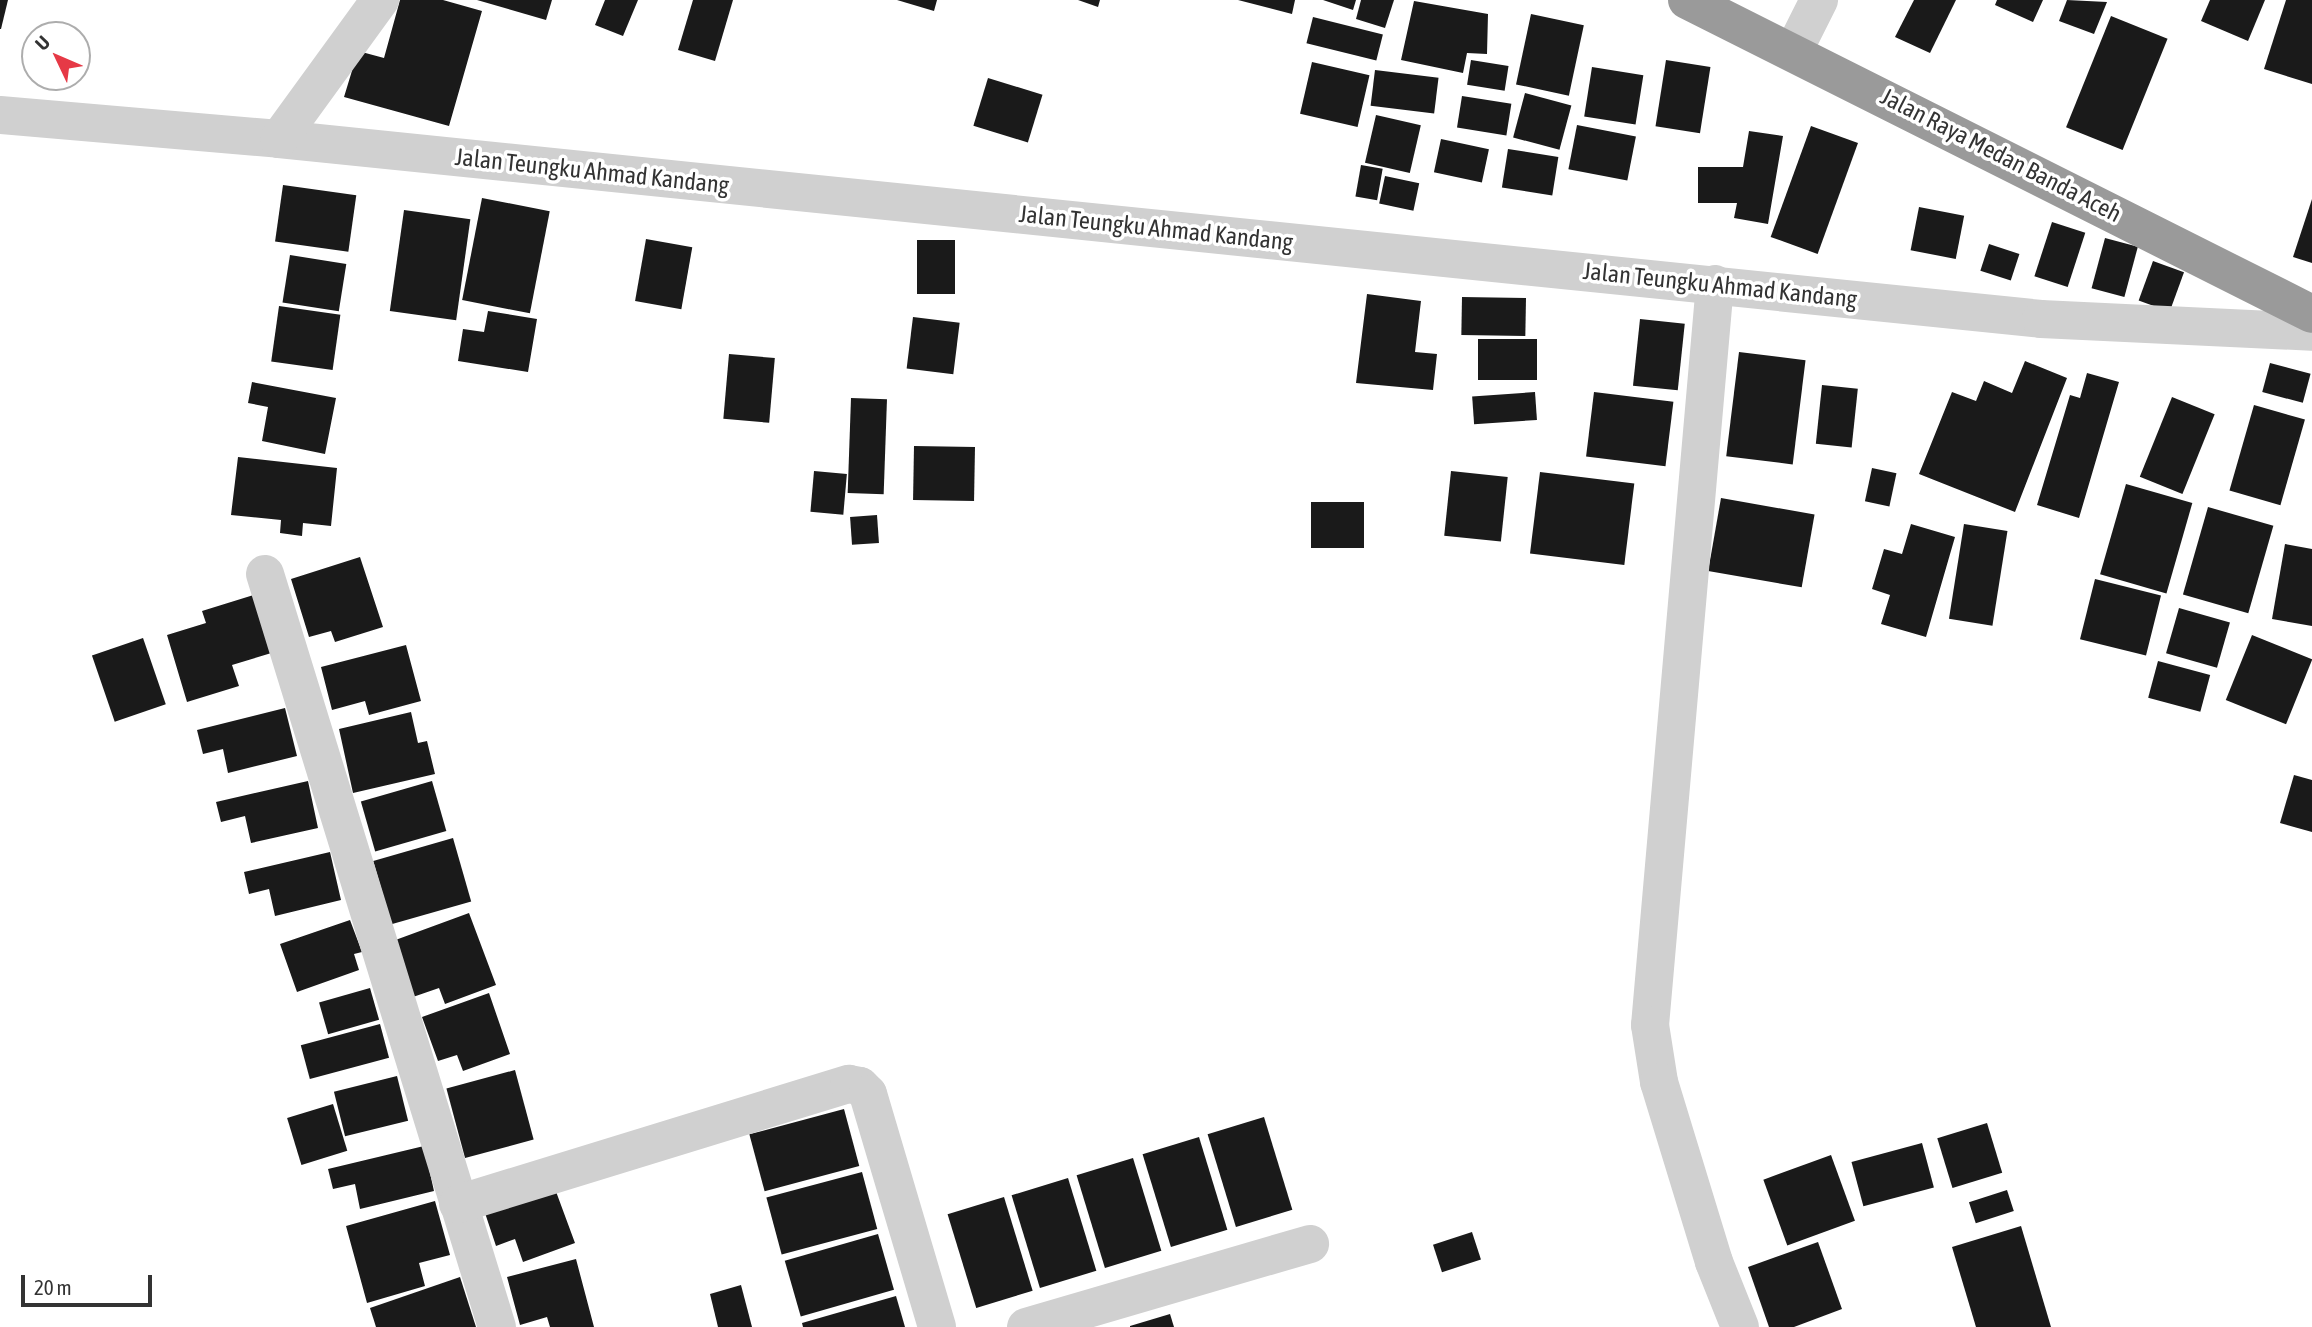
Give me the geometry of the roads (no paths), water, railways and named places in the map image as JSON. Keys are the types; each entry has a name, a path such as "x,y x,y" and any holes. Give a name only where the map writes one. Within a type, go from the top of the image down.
{"highway":[{"name":"Jalan Raya Medan Banda Aceh","path":"1687,0 1794,50 2312,314"}],"street":[{"path":"279,139 380,0"},
{"path":"1794,50 1819,0"},
{"name":"Jalan Teungku Ahmad Kandang","path":"0,115 279,139 2041,319 2312,332"},
{"path":"1715,284 1650,1025 1667,1108 1714,1262 1740,1327"},
{"path":"265,574 497,1327"},
{"path":"457,1204 849,1084 860,1086 869,1094 937,1327"},
{"path":"1026,1327 1310,1244"}]}
